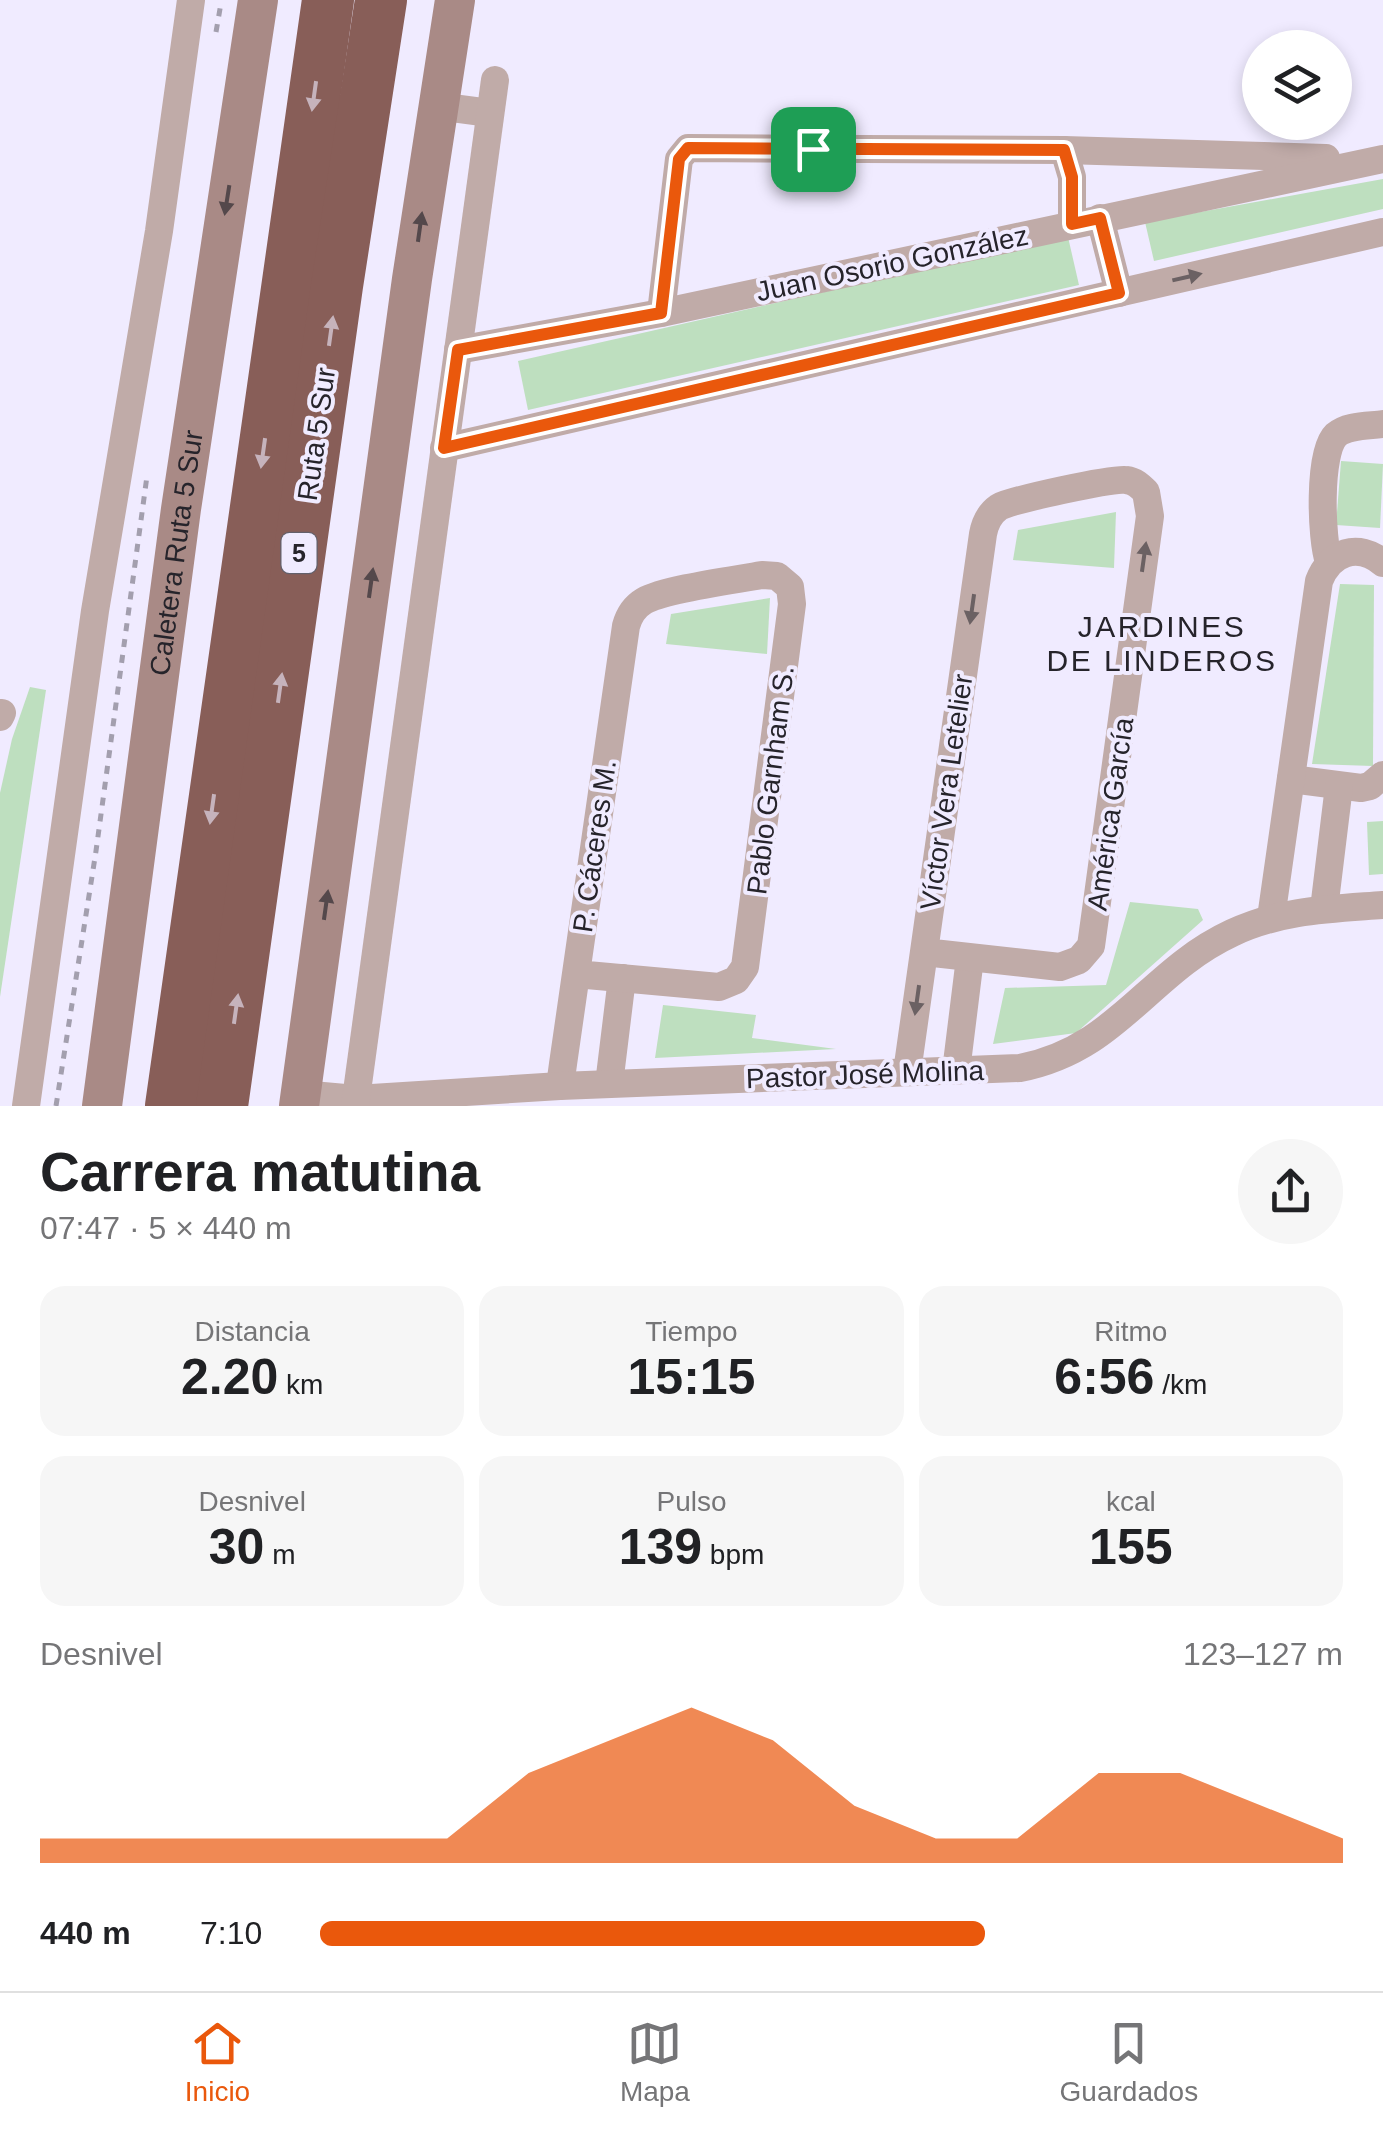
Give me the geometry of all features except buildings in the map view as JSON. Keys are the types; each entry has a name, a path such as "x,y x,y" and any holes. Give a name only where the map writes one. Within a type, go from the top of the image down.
{"highway":[{"name":"Ruta 5 Sur","path":"171,1106 328,0"},
{"name":"Ruta 5 Sur","path":"222,1106 380,0"}],"main road":[{"name":"Caletera Ruta 5 Sur","path":"102,1106 184,489 258,0"},
{"path":"300,1100 437,106 455,0"}],"street":[{"path":"26,1106 95,611 158,231 191,0"},
{"path":"355,1102 495,80"},
{"path":"437,106 490,113"},
{"path":"661,313 682,153 688,148 1064,150 1376,159"},
{"path":"1064,150 1072,177 1072,224"},
{"path":"1194,153 1203,166 1210,194"},
{"name":"Juan Osorio González","path":"458,350 661,313 1376,159"},
{"path":"1100,218 1119,293"},
{"path":"444,448 1383,232"},
{"path":"1328,562 1322,531 1329,445 1340,432 1383,424"},
{"name":"América García","path":"970,958 1050,967 1070,965 1094,937 1150,508 1140,486 1122,479 1008,504 991,514"},
{"name":"Víctor Vera Letelier","path":"907,1072 983,534 991,514"},
{"path":"1271,918 1319,581 1328,562 1337,556 1359,551 1370,553 1383,563"},
{"name":"Pablo Garnham S.","path":"622,978 719,986 736,980 747,960 792,604 790,587 770,574 651,598 634,608"},
{"name":"P. Cáceres M.","path":"560,1086 626,626 634,608"},
{"path":"1291,779 1361,788 1383,775"},
{"path":"1324,910 1339,786"},
{"name":"Pastor José Molina","path":"300,1100 355,1102 560,1086 1020,1068 1070,1054 1096,1038 1186,961 1232,932 1271,918 1383,906"},
{"path":"924,952 970,958 956,1071"},
{"path":"576,974 622,978 609,1084"}],"path":[{"path":"216,35 222,0"},
{"path":"56,1106 96,850 148,466"}],"green space":[{"path":"1383,179 1383,209 1154,261 1145,222"},
{"path":"1068,237 1079,285 528,410 518,361"},
{"path":"1341,461 1383,464 1380,528 1336,525"},
{"path":"1116,512 1114,568 1013,560 1018,530"},
{"path":"1340,584 1374,585 1373,766 1312,764"},
{"path":"770,598 767,654 666,644 671,614"},
{"path":"30,687 46,690 0,997 0,793 12,739"},
{"path":"1383,821 1383,874 1369,875 1367,822"},
{"path":"1130,902 1198,909 1203,920 1076,1033 993,1044 1005,988 1106,985"},
{"path":"663,1005 756,1015 752,1038 836,1049 655,1058"}],"district":[{"name":"JARDINES DE LINDEROS","path":"1162,644"}],"route":[{"path":"688,148 813,149 1064,150 1071,164 1072,224 1100,218 1119,293 444,448 458,350 661,313 679,159 688,148"}]}
